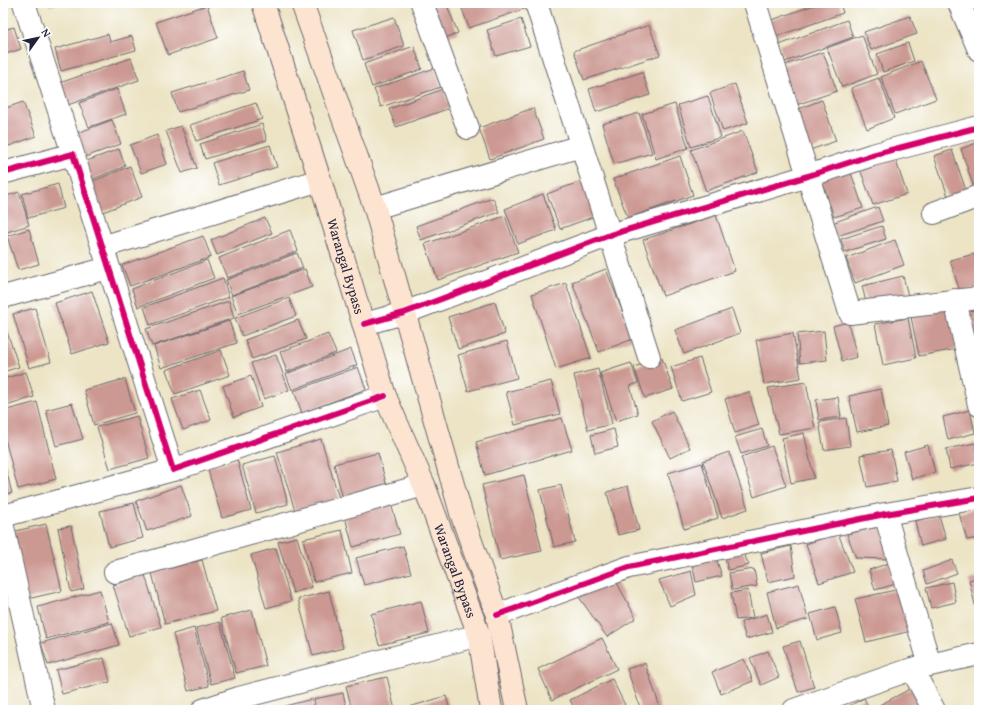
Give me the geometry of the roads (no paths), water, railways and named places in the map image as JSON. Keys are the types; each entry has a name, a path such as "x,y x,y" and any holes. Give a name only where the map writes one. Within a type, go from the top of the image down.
{"main road":[{"name":"Warangal Bypass","path":"263,3 320,180 364,324 384,396 424,485 479,635 491,710"},
{"path":"302,3 375,208 461,513 497,615 517,710"}],"street":[{"path":"24,3 173,470"},
{"path":"422,3 468,128"},
{"path":"536,3 649,357"},
{"path":"755,3 850,313 979,298"},
{"path":"959,3 979,50"},
{"path":"364,324 404,313 610,235 808,176 872,155 979,127"},
{"path":"375,208 581,146"},
{"path":"3,173 73,154"},
{"path":"3,297 105,257 320,180"},
{"path":"934,212 979,196"},
{"path":"955,300 979,405"},
{"path":"3,516 173,470 384,396"},
{"path":"115,572 424,485"},
{"path":"497,615 629,567 885,514 979,498"},
{"path":"885,514 921,667 934,710"},
{"path":"3,527 44,710"},
{"path":"203,710 247,696 479,635"},
{"path":"794,710 921,667 979,654"}]}
